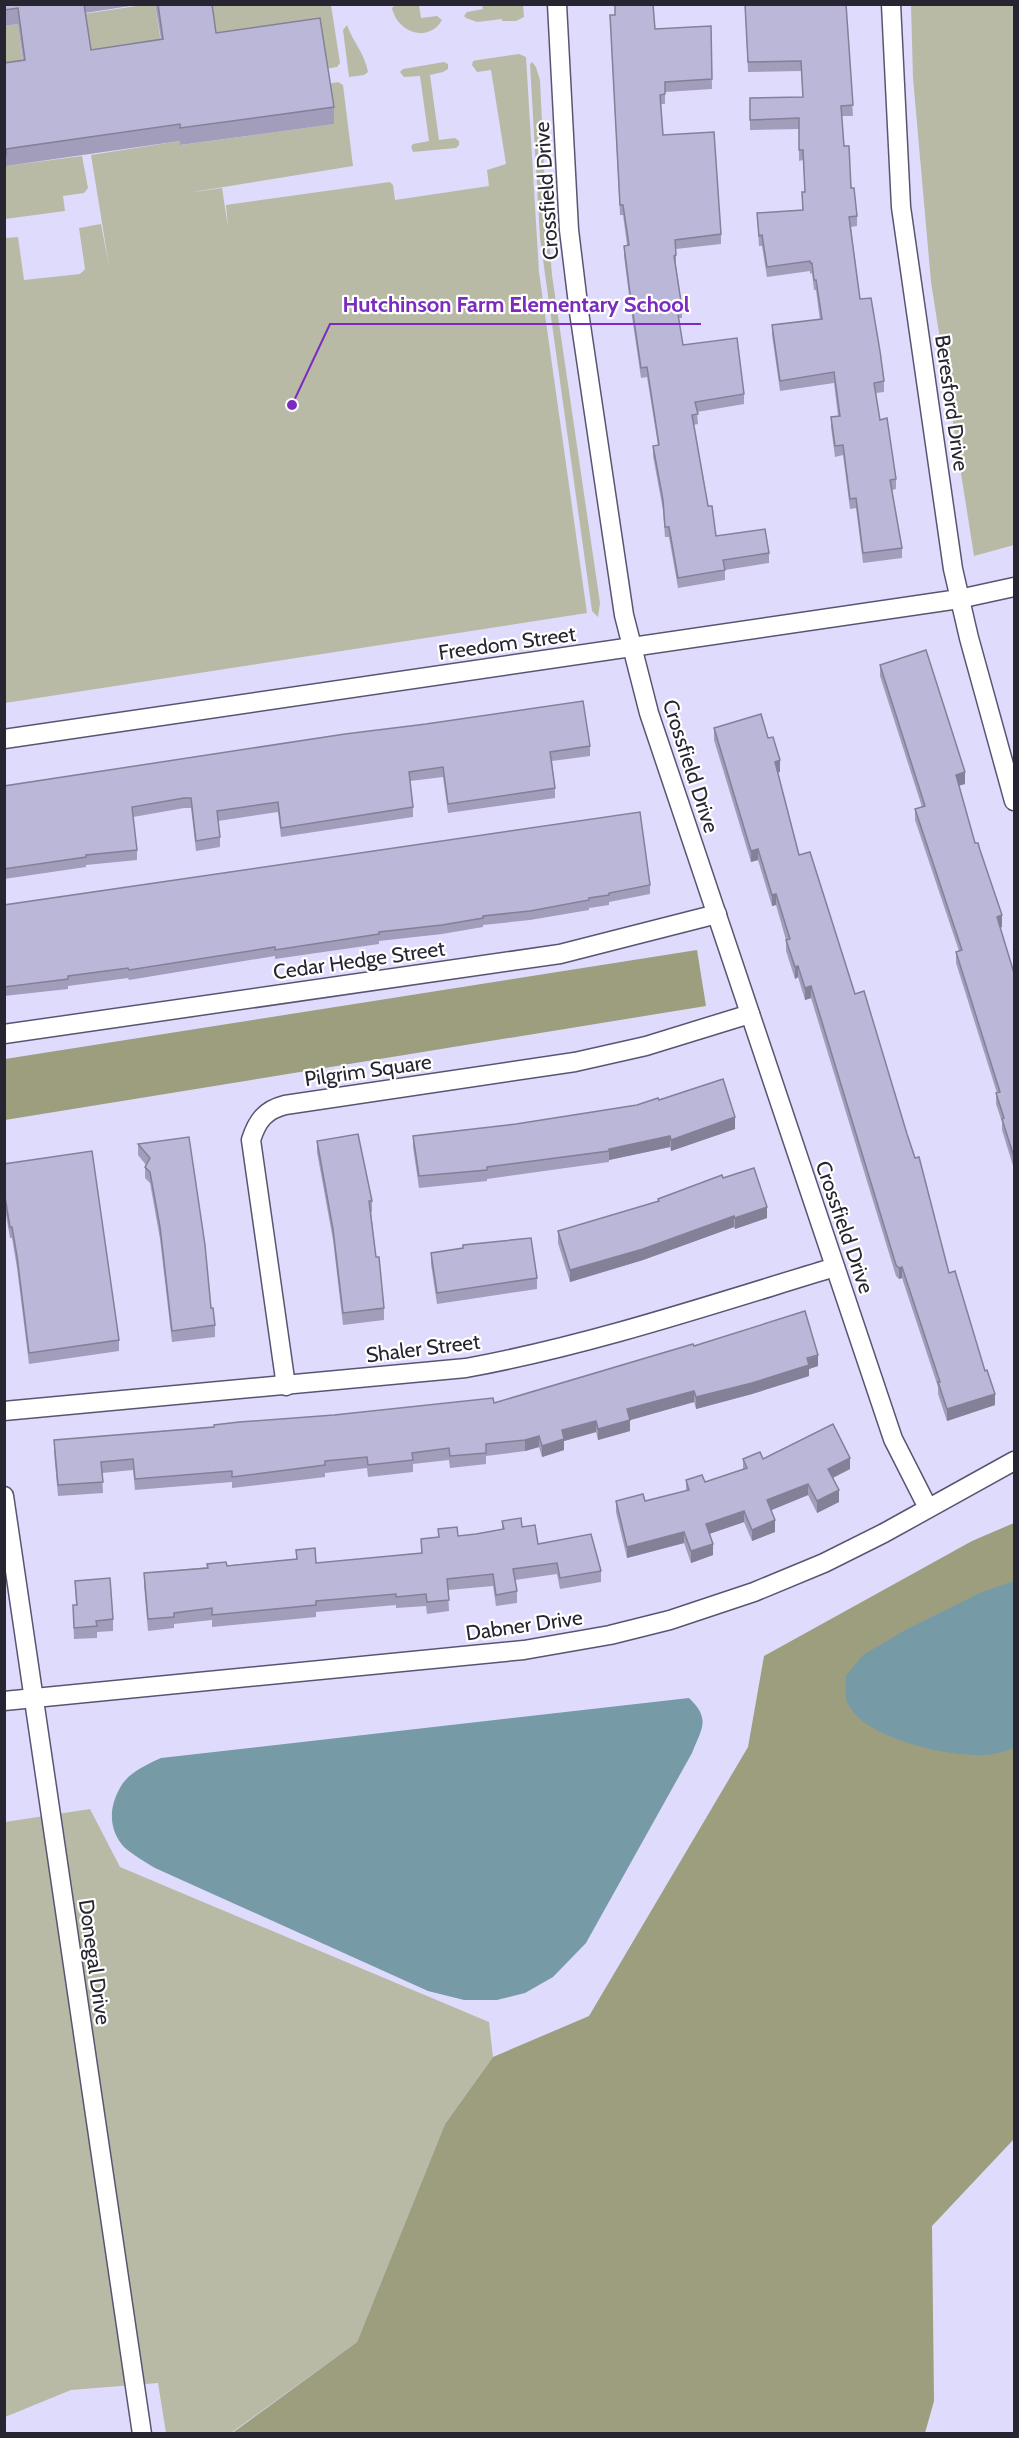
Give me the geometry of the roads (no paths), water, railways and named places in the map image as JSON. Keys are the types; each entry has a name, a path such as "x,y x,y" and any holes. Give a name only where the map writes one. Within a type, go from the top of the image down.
{"street":[{"name":"Crossfield Drive","path":"557,4 569,230 579,312 630,648 649,713 894,1439 928,1508"},
{"name":"Beresford Drive","path":"891,4 901,207 953,569 959,599 1014,801"},
{"name":"Freedom Street","path":"4,739 959,599 1014,587"},
{"name":"Cedar Hedge Street","path":"4,1034 560,954 717,914"},
{"name":"Pilgrim Square","path":"286,1386 251,1140 256,1125 264,1114 274,1107 285,1105 575,1062 646,1046 750,1014"},
{"name":"Shaler Street","path":"4,1411 465,1368 532,1356 835,1267"},
{"name":"Dabner Drive","path":"4,1701 524,1650 610,1635 670,1620 764,1588 834,1558 1014,1461"},
{"name":"Donegal Drive","path":"4,1496 142,2433"}],"water":[{"path":"1014,1581 1014,1748 983,1755 941,1751 904,1742 870,1726 857,1716 847,1701 846,1676 863,1655 907,1629 982,1592"},
{"path":"689,1698 696,1705 702,1718 699,1737 586,1943 553,1977 525,1993 497,2000 464,2000 428,1991 155,1868 124,1847 113,1824 113,1807 123,1783 136,1771 161,1758"}],"place":[{"name":"Hutchinson Farm Elementary School","path":"292,405"}]}
